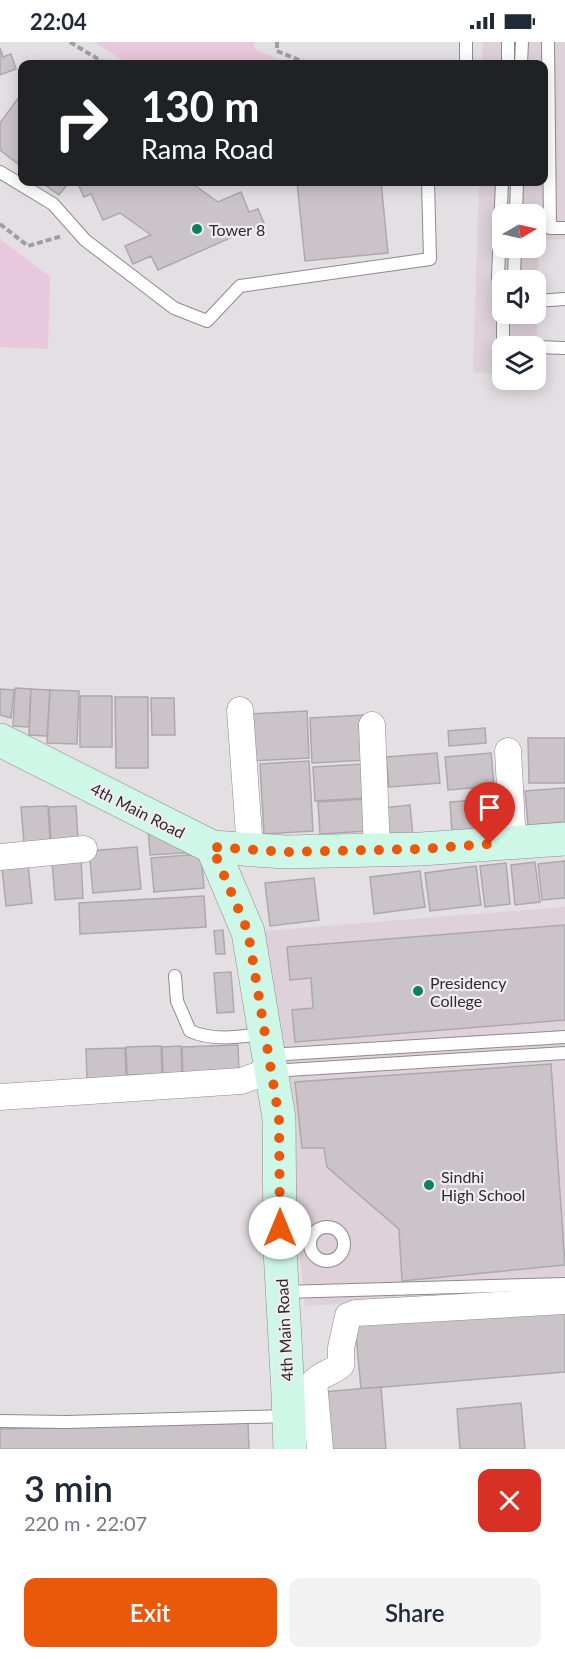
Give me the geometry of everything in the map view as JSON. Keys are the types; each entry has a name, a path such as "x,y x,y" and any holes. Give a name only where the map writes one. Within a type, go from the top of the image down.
{"street":[{"path":"240,710 250,849"},
{"path":"372,725 377,850"},
{"name":"4th Main Road","path":"0,740 212,847 248,932 279,1118 295,1248 282,1292 290,1449"},
{"path":"508,751 513,843"},
{"path":"212,847 285,852 377,850 565,839"},
{"path":"0,857 84,849"},
{"path":"0,1097 241,1081 267,1053"},
{"path":"320,1449 314,1382 319,1376 333,1372 340,1365 348,1316 356,1313 391,1310 565,1301"}],"lane":[{"path":"466,42 466,60"},
{"path":"508,42 508,60"},
{"path":"521,60 522,42"},
{"path":"548,42 550,228 565,228"},
{"path":"0,172 18,183"},
{"path":"23,186 53,204 77,232 174,308 207,321 240,286 430,259 428,186"},
{"path":"498,270 502,186"},
{"path":"516,204 517,186"},
{"path":"546,300 565,299"},
{"path":"546,347 565,348"},
{"path":"175,976 177,1000 190,1031 202,1036 241,1037 267,1053 565,1053"},
{"path":"267,1053 565,1037"},
{"path":"282,1292 565,1284"},
{"path":"0,1421 66,1422 289,1416"}],"path":[{"path":"70,42 99,60"},
{"path":"277,42 277,51 294,60"},
{"path":"0,224 28,246 77,232"}],"shaded area":[{"path":"94,42 253,42 256,50 281,60 123,60"},
{"path":"483,42 565,42 565,239 546,240 546,204 492,204 492,258 539,258 538,270 492,270 492,324 537,324 537,336 492,336 492,374 473,373 479,186 548,186 548,60 482,60"},
{"path":"0,239 50,277 48,349 0,347"},
{"path":"565,907 565,1292 305,1306 263,931"}],"building":[{"path":"0,48 3,57 11,54 16,69 0,75"},
{"path":"18,98 18,164 0,150 0,123"},
{"path":"47,186 66,186 59,195"},
{"name":"Tower 8","path":"79,186 196,186 218,202 241,192 249,212 258,209 264,223 158,270 151,256 133,264 125,246 151,235 120,213 103,220 91,194 84,197"},
{"path":"297,186 381,186 388,253 305,261"},
{"path":"15,688 31,689 29,727 13,726"},
{"path":"0,689 14,690 11,718 0,715"},
{"path":"31,689 50,690 47,736 29,735"},
{"path":"50,690 79,691 77,744 47,743"},
{"path":"80,696 112,696 112,747 80,747"},
{"path":"115,697 148,697 148,768 116,768"},
{"path":"151,698 174,698 175,735 152,735"},
{"path":"307,711 309,758 251,761 249,714"},
{"path":"365,715 367,760 312,763 310,718"},
{"path":"485,728 486,743 449,746 448,731"},
{"path":"528,738 565,738 565,783 529,783"},
{"path":"437,753 440,783 389,787 386,757"},
{"path":"491,753 494,786 448,790 445,757"},
{"path":"309,761 313,831 264,834 260,764"},
{"path":"363,764 365,798 315,801 313,767"},
{"path":"565,788 565,822 528,825 525,791"},
{"path":"500,798 502,830 452,833 450,802"},
{"path":"366,799 368,831 320,834 318,802"},
{"path":"410,805 413,837 386,839 383,808"},
{"path":"48,806 50,841 24,843 21,807"},
{"path":"76,806 78,839 51,840 49,807"},
{"path":"148,826 200,852 150,855"},
{"path":"137,847 141,889 93,893 89,851"},
{"path":"201,854 204,888 154,892 151,858"},
{"path":"81,859 83,898 55,900 52,861"},
{"path":"565,861 565,898 542,900 538,864"},
{"path":"535,862 540,902 515,905 511,865"},
{"path":"506,863 510,904 485,907 480,866"},
{"path":"28,865 32,903 6,906 2,868"},
{"path":"476,866 481,905 430,911 425,873"},
{"path":"420,871 425,907 374,914 370,877"},
{"path":"314,878 319,920 270,926 265,883"},
{"path":"204,896 206,927 80,934 79,903"},
{"path":"565,925 565,1020 295,1042 292,1010 313,1008 311,978 290,980 287,947"},
{"path":"223,930 225,954 216,954 214,931"},
{"path":"231,972 234,1012 217,1013 214,973"},
{"path":"238,1045 239,1074 183,1076 182,1047"},
{"path":"161,1046 162,1074 127,1075 126,1047"},
{"path":"181,1046 182,1077 163,1078 162,1047"},
{"path":"125,1048 126,1077 87,1079 86,1049"},
{"name":"Sindhi High School","path":"551,1064 565,1265 402,1281 399,1229 327,1167 324,1148 302,1148 295,1082"},
{"path":"565,1306 565,1372 361,1389 355,1324"},
{"path":"381,1387 386,1449 327,1449 322,1392"},
{"path":"521,1403 525,1449 460,1449 457,1409"},
{"path":"248,1423 249,1449 0,1449 0,1429"}],"place":[{"name":"Tower 8","path":"197,229"},
{"name":"Presidency College","path":"418,991"},
{"name":"Sindhi High School","path":"429,1185"}],"route":[{"path":"280,1228 279,1118 248,932 212,847 285,852 421,849 490,844"}]}
